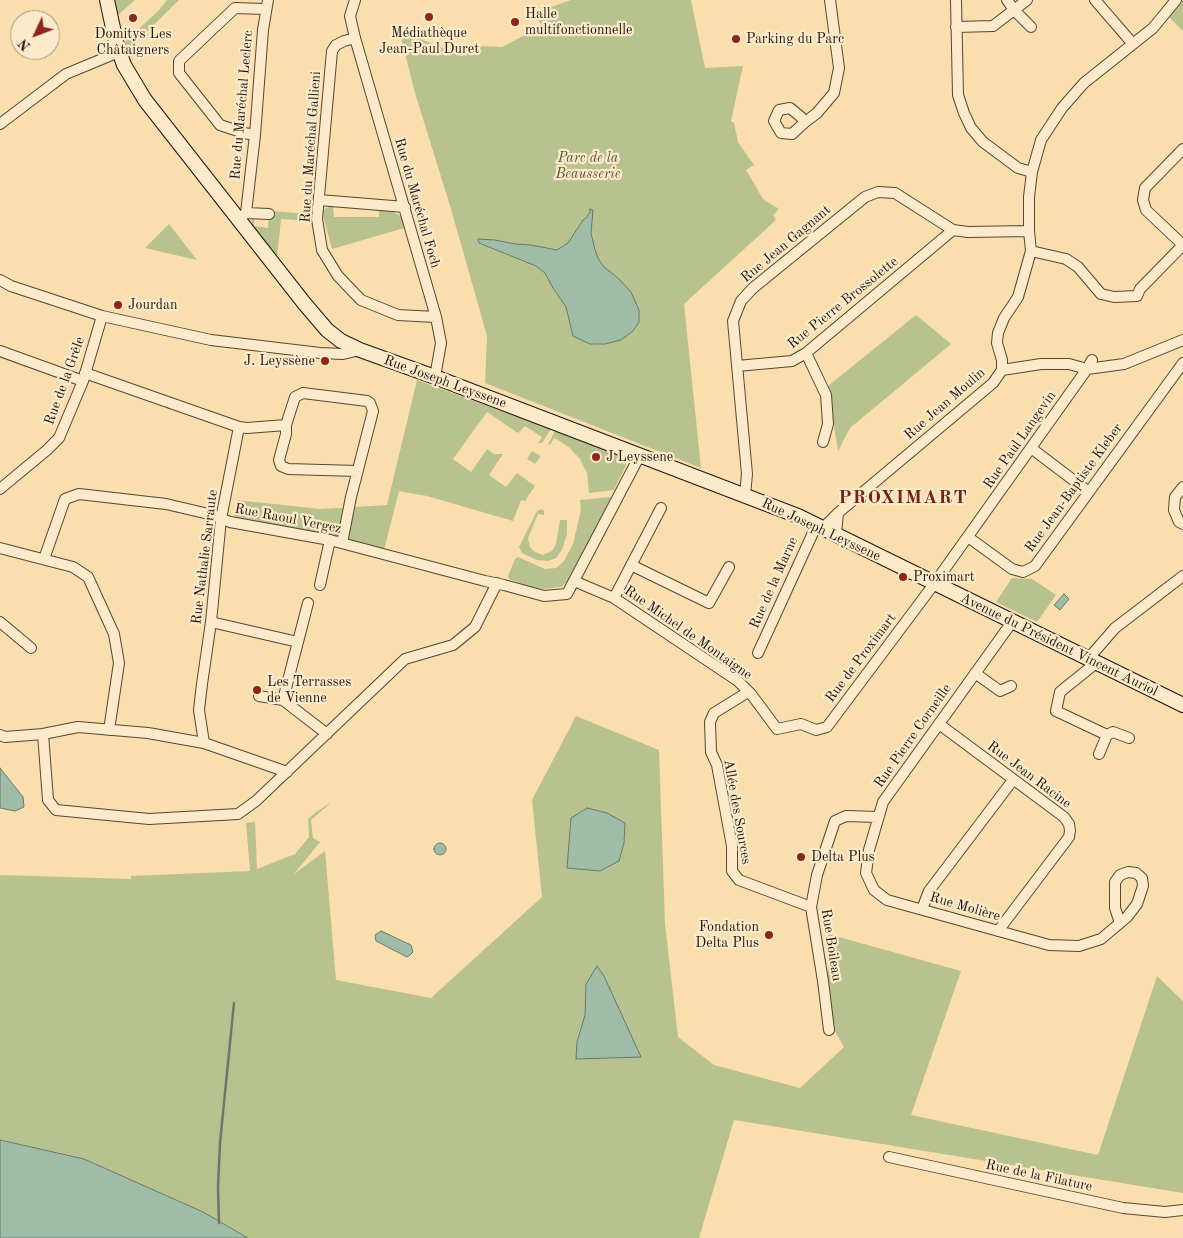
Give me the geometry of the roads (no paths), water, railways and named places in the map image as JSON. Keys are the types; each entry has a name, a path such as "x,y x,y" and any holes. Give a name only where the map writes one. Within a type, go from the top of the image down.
{"street":[{"name":"Rue Joseph Leyssene","path":"107,0 119,52 124,65 145,100 243,216 304,303 327,330 341,341 360,350 436,377 745,495 825,529 934,584"},
{"name":"Rue du Maréchal Foch","path":"355,0 350,16 355,38 436,317 441,343 436,377"},
{"path":"804,123 817,113 834,92 839,68 830,0"},
{"path":"956,0 958,96 971,128 983,142 997,153 1018,168 1032,172"},
{"path":"1008,0 1014,10 1032,27"},
{"path":"956,28 993,26 1027,0"},
{"path":"1096,0 1133,44"},
{"path":"1002,370 1002,360 997,342 998,333 1004,318 1018,297 1031,251 1029,197 1032,172 1041,140 1062,108 1084,83 1153,28 1176,0"},
{"path":"255,134 244,133 220,125 179,73 179,61 235,8 266,4"},
{"name":"Rue du Maréchal Leclerc","path":"243,216 255,134 266,4"},
{"name":"Rue du Maréchal Gallieni","path":"355,38 336,45 332,52 317,220 322,250 338,276 361,300 398,315 436,317"},
{"path":"0,124 66,74 119,52"},
{"path":"1031,251 1066,259 1078,267 1101,294 1114,297 1137,296 1140,289 1183,245 1146,210 1142,200 1145,188 1183,149"},
{"name":"Rue Jean Gagnant","path":"745,495 747,474 733,322 741,301 753,288 865,197 878,192 895,193 953,230 968,232 1029,231"},
{"path":"319,200 405,207"},
{"path":"243,216 269,214"},
{"name":"Rue Pierre Brossolette","path":"737,366 792,361 806,353 953,230"},
{"path":"0,280 11,286 102,316 212,340 282,350 343,354 360,350"},
{"name":"Rue de la Grêle","path":"0,490 59,438 84,377 102,316"},
{"name":"Rue Jean Moulin","path":"825,529 838,513 993,383 1002,370 1041,364 1124,364 1183,340"},
{"path":"327,353 341,341"},
{"path":"0,351 191,410 239,427 247,428 286,424"},
{"path":"806,353 826,395 828,424 823,442"},
{"name":"Rue Jean-Baptiste Kleber","path":"968,537 1012,569 1023,572 1035,566 1183,363"},
{"name":"Rue Paul Langevin","path":"934,584 1090,364"},
{"path":"342,543 357,472 373,411 370,404 366,401 303,393 295,397 286,424 286,434 279,460 281,466 288,469 357,472"},
{"name":"Rue Nathalie Sarraute","path":"204,743 199,710 211,622 221,519 239,427"},
{"path":"1031,448 1089,492"},
{"path":"574,581 640,455"},
{"path":"1183,487 1176,497 1174,510 1179,522 1183,524"},
{"name":"Rue Raoul Vergez","path":"44,559 66,499 80,494 166,504 213,515 230,522 330,540 544,596 568,594 574,581"},
{"path":"614,598 661,508"},
{"name":"Rue de la Marne","path":"758,653 825,529"},
{"path":"320,586 330,540"},
{"path":"0,548 72,566 88,577 114,634 119,663 109,730"},
{"path":"631,565 709,603 728,567"},
{"path":"1108,735 1056,711 1060,692 1092,661 1114,628 1183,576"},
{"name":"Rue Michel de Montaigne","path":"574,581 614,598 738,681 778,729 801,724"},
{"path":"43,734 48,800 56,810 149,818 238,814 256,801 405,659 453,645 475,627 498,583"},
{"name":"Avenue du Président Vincent Auriol","path":"934,584 1183,705"},
{"name":"Rue de Proximart","path":"801,724 816,730 827,726 934,584"},
{"path":"283,700 308,603"},
{"path":"0,622 31,648"},
{"path":"211,622 298,642"},
{"name":"Rue Pierre Corneille","path":"878,817 883,802 1012,622"},
{"path":"975,673 1000,691 1011,686"},
{"name":"Allée des Sources","path":"748,692 714,714 710,722 711,752 717,765 732,846 732,871 739,880 811,907"},
{"path":"259,696 283,700 327,734"},
{"name":"Rue Jean Racine","path":"939,724 1064,817 1069,824 1068,837 998,931"},
{"path":"0,735 5,737 43,734 78,728 148,733 204,743 287,772"},
{"path":"1099,754 1108,735 1113,732 1129,738"},
{"path":"922,909 929,891 1014,780"},
{"name":"Rue Boileau","path":"828,1030 824,981 811,907 818,875 835,821 846,816 878,817"},
{"name":"Rue Molière","path":"878,817 869,850 866,873 874,890 888,900 1049,945 1079,946 1101,939 1120,923 1127,917 1137,904 1143,886 1142,878 1136,873 1128,872 1120,875 1115,882 1115,908 1120,923"},
{"name":"Rue de la Filature","path":"889,1157 1122,1208 1165,1212 1183,1210"}],"waterway":[{"path":"219,1223 220,1143 234,1003"}],"place":[{"name":"Médiathèque Jean-Paul Duret","path":"429,17"},
{"name":"Domitys Les Châtaigners","path":"133,18"},
{"name":"Halle multifonctionnelle","path":"515,22"},
{"name":"Parking du Parc","path":"736,39"},
{"name":"Jourdan","path":"118,305"},
{"name":"J. Leyssène","path":"325,361"},
{"name":"J Leyssene","path":"596,457"},
{"name":"Proximart","path":"903,577"},
{"name":"Les Terrasses de Vienne","path":"257,690"},
{"name":"Delta Plus","path":"801,857"},
{"name":"Fondation Delta Plus","path":"769,935"}],"district":[{"name":"PROXIMART","path":"903,498"}],"park label":[{"name":"Parc de la Beausserie","path":"588,166"}]}
